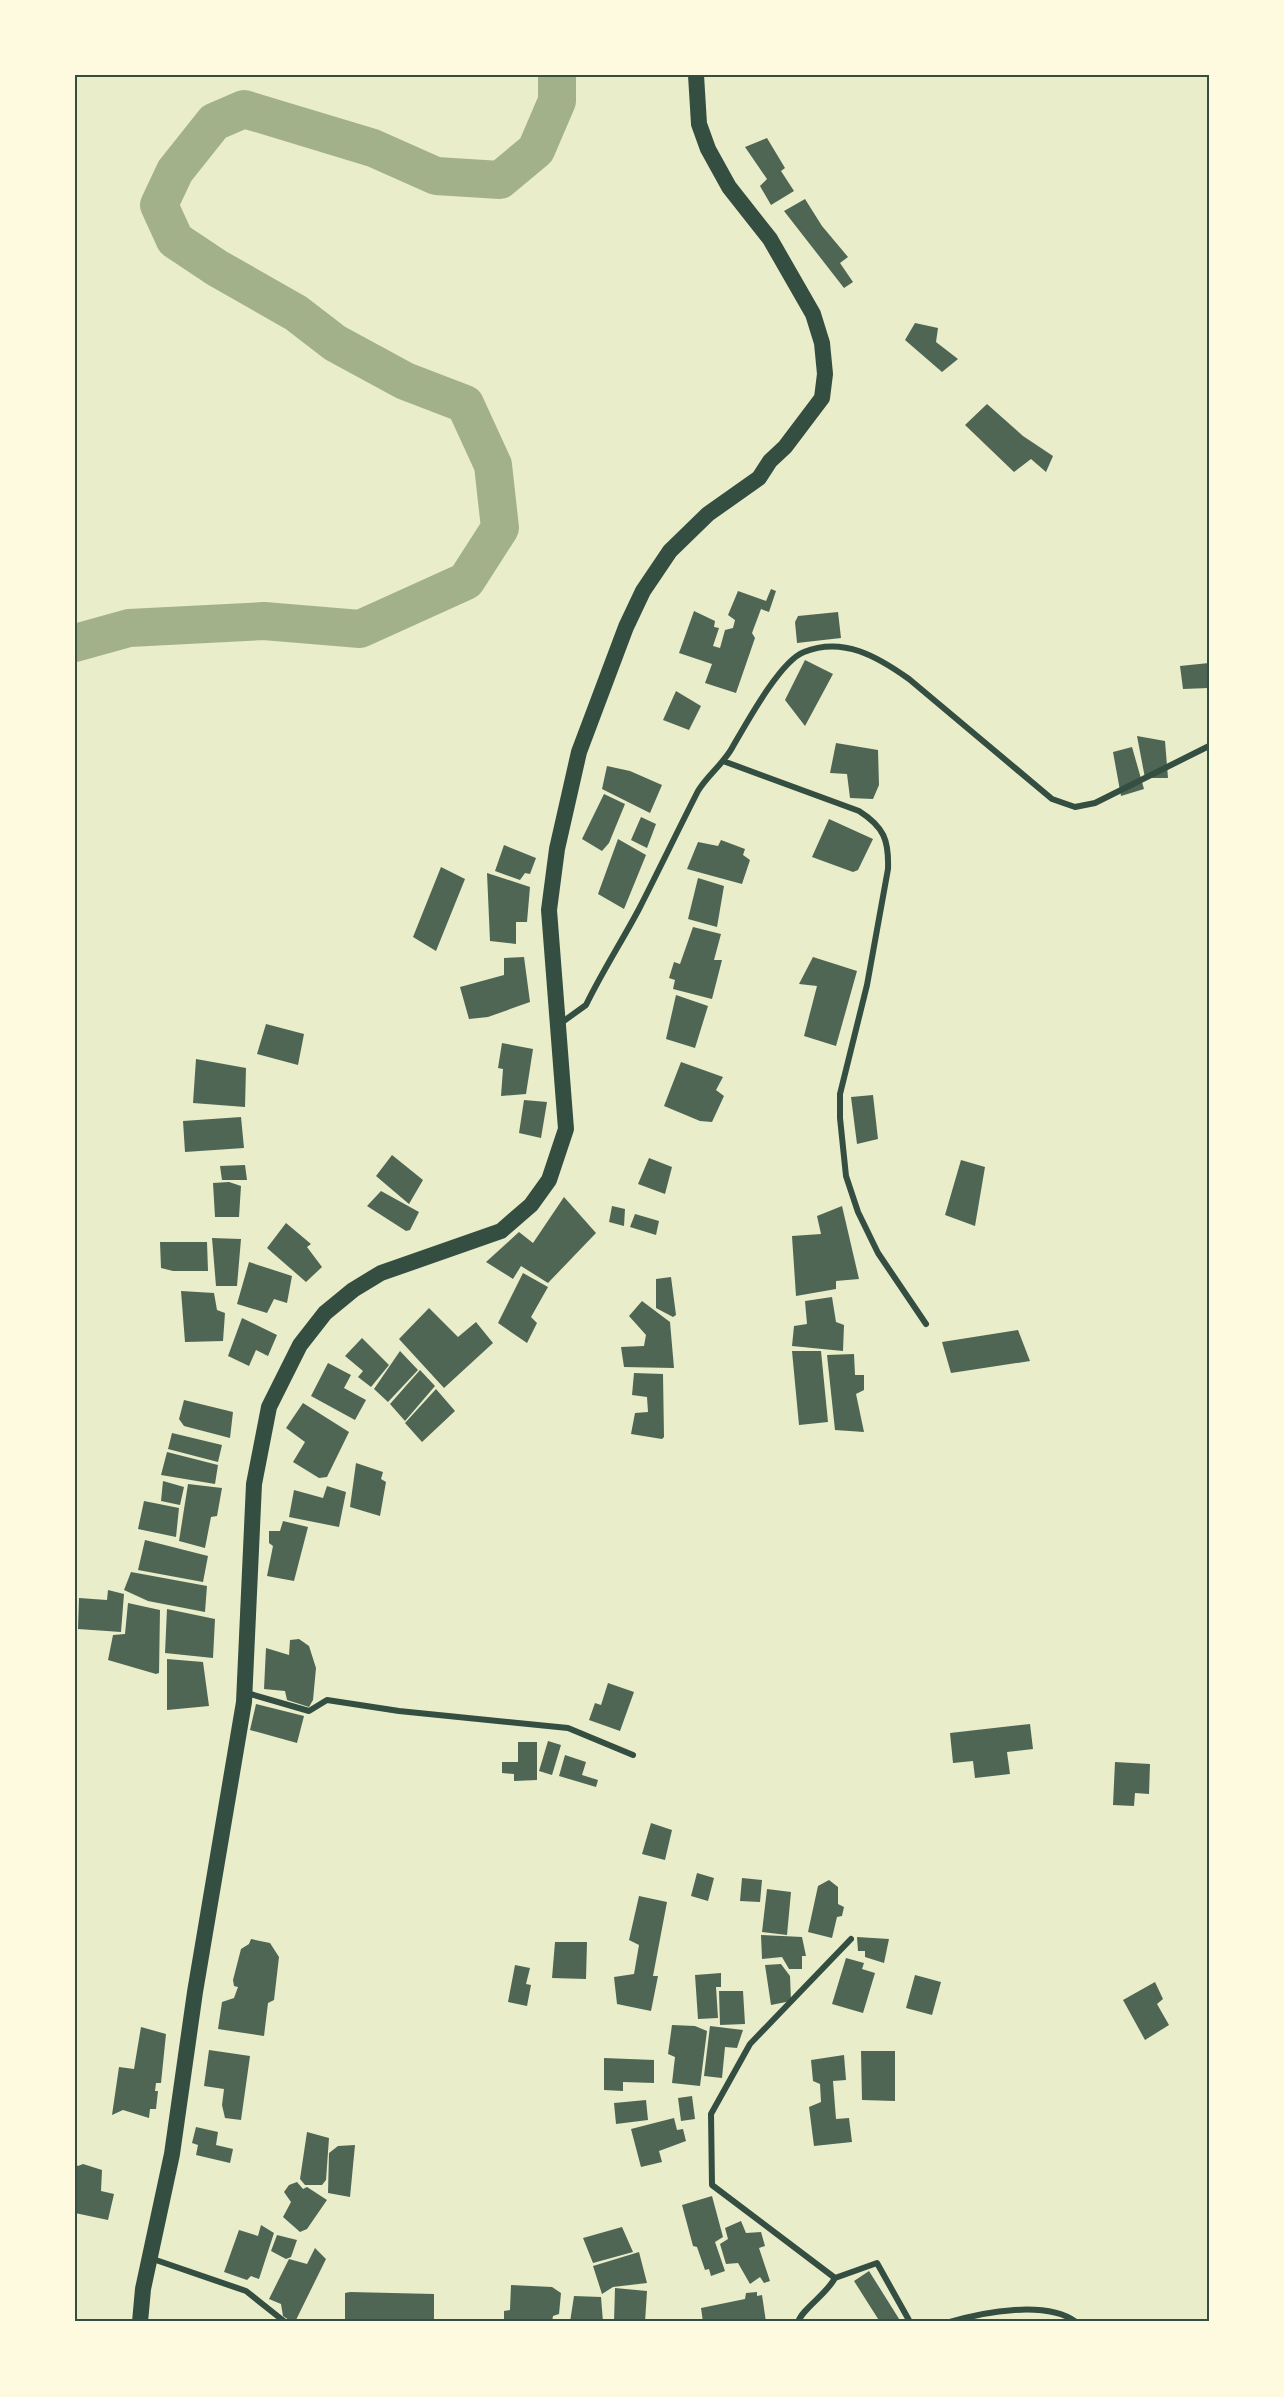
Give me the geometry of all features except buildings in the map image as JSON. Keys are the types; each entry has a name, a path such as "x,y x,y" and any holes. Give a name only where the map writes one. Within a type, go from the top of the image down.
{"highway":[{"path":"140,2322 150,2258 172,2154 243,1692 254,1484 269,1407 300,1345 325,1313 353,1290 401,1265 501,1231 531,1205 549,1180 566,1129 549,910 557,849 579,752 626,627 643,591 670,551 708,514 759,478 770,461 786,447 822,398 825,374 823,350 813,314 770,239 729,187 708,149 699,124 696,75"}],"street":[{"path":"559,1024 586,1005 680,832 700,789 723,761 744,724 793,657 806,651 846,645 886,662 1052,799 1075,807 1095,803 1209,746"},
{"path":"723,761 859,811 875,821 884,834 889,852 888,869 867,985 840,1094 840,1118 846,1176 858,1212 878,1253 926,1324"},
{"path":"243,1692 309,1711 327,1700 399,1711 568,1728 633,1755"},
{"path":"835,2277 712,2185 711,2114 750,2044 851,1939"},
{"path":"150,2258 246,2291 285,2322"},
{"path":"801,2321 828,2291 835,2277 877,2263 910,2322"},
{"path":"950,2322 983,2312 1011,2310 1057,2314 1076,2322"}],"waterway":[{"path":"75,643 129,628 264,621 360,629 466,581 500,528 493,465 465,404 405,381 335,343 296,313 217,268 175,240 159,205 175,171 214,122 244,109 373,148 436,176 500,180 536,150 557,101 557,75"}]}
